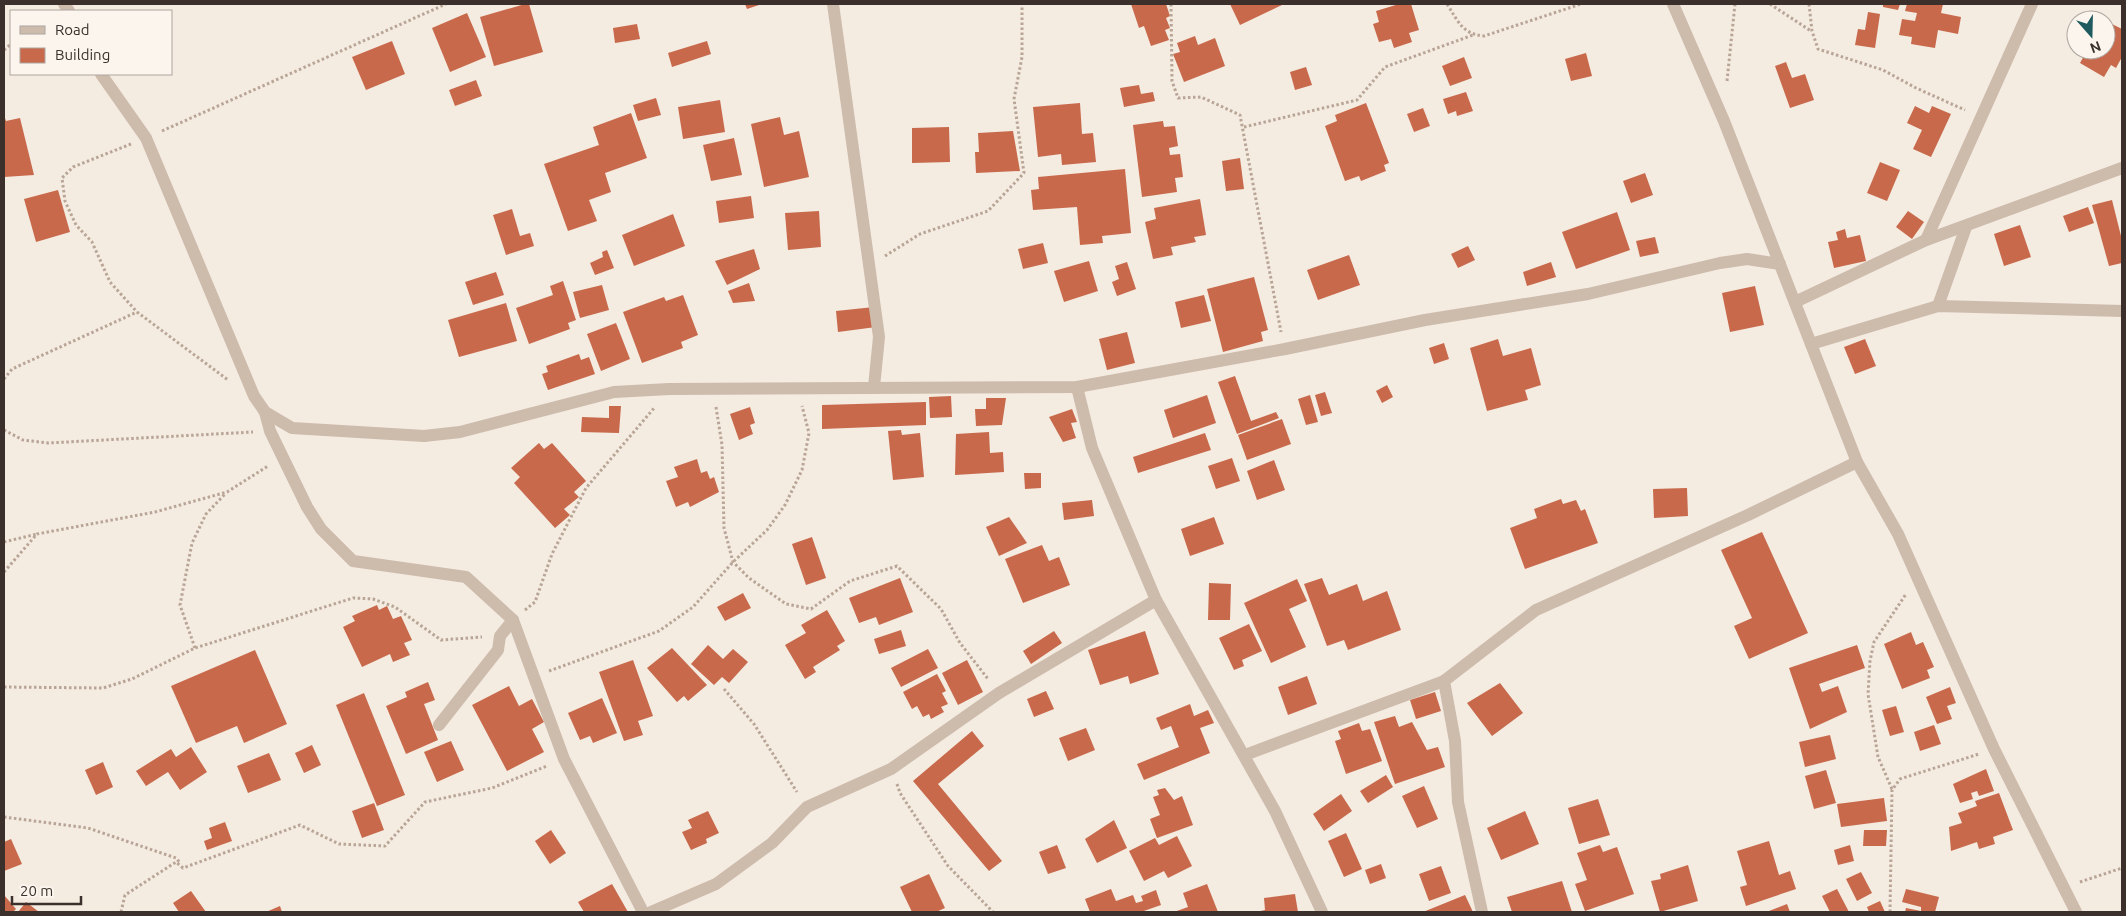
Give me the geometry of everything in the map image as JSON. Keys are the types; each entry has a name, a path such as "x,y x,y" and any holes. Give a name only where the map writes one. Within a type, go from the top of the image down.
{"street":[{"path":"833,4 879,337 874,387"},
{"path":"1673,4 1724,121 1857,462 1898,534 1916,578 1994,749 2076,912"},
{"path":"1926,240 2032,4"},
{"path":"101,75 146,138 254,396 265,412 270,431 284,456 307,507 320,529 353,561 466,577 514,620 564,759 643,912"},
{"path":"1795,302 1926,240 1966,227 2122,168"},
{"path":"1938,306 1966,227"},
{"path":"265,412 292,428 424,436 460,432 614,392 670,389 1077,387 1285,349 1425,320 1588,294 1720,263 1747,259 1780,264"},
{"path":"1811,344 1938,306 2122,310"},
{"path":"1077,387 1092,448 1156,600 1245,754 1275,811 1322,912"},
{"path":"1245,754 1444,681 1536,610 1748,515 1857,462"},
{"path":"651,912 716,884 772,843 807,807 891,769 999,693 1156,600"},
{"path":"439,725 498,650 500,636 514,620"},
{"path":"1444,681 1455,741 1458,802 1482,912"}],"path":[{"path":"254,396 217,374 137,312 110,282 92,242 76,225 65,201 62,178 73,167 146,138 446,4"},
{"path":"870,266 920,234 988,210 1024,173 1014,99 1022,57 1022,4"},
{"path":"1171,4 1172,81 1178,98 1201,97 1240,115 1244,128 1249,171 1285,349"},
{"path":"1447,4 1461,26 1473,35"},
{"path":"1244,128 1357,100 1385,68 1473,35 1484,36 1581,4"},
{"path":"1726,85 1735,4"},
{"path":"1770,4 1812,31"},
{"path":"1809,4 1812,31 1818,49 1883,70 1916,88 1981,118"},
{"path":"4,378 12,369 137,312"},
{"path":"533,676 658,631 693,607 733,562 767,530 785,505 802,470 809,433 798,388"},
{"path":"514,620 535,602 552,554 586,488 670,389"},
{"path":"713,389 722,445 724,528 733,562 749,578 786,604 811,609 850,581 896,566 941,609 960,643 999,693"},
{"path":"4,430 23,440 48,443 270,431"},
{"path":"195,648 180,605 192,542 206,514 227,492 284,456"},
{"path":"4,542 155,512 227,492"},
{"path":"4,572 37,534"},
{"path":"1890,912 1892,790 1878,757 1868,694 1870,661 1874,642 1916,578"},
{"path":"4,687 103,688 132,679 195,648 353,598 373,599 395,606 441,640 500,636"},
{"path":"724,689 754,724 807,807"},
{"path":"1892,790 1900,779 1994,749"},
{"path":"183,868 300,825 339,844 385,846 425,802 492,788 564,759"},
{"path":"891,769 900,793 948,866 993,912"},
{"path":"4,817 88,828 176,858 183,868"},
{"path":"121,912 125,895 176,862 183,868"},
{"path":"2063,888 2122,868"}],"building":[{"path":"529,4 543,52 494,66 480,17"},
{"path":"745,4 762,4 747,9"},
{"path":"1131,4 1166,4 1170,16 1166,18 1170,28 1165,30 1169,40 1151,46 1144,26 1139,28"},
{"path":"1230,4 1284,4 1240,25"},
{"path":"1399,4 1411,4 1419,30 1409,33 1412,42 1394,48 1391,39 1379,42 1373,24 1379,22 1376,11"},
{"path":"1883,4 1900,4 1898,10 1883,7"},
{"path":"1907,4 1943,4 1941,13 1961,17 1958,34 1938,30 1935,48 1911,44 1912,37 1899,35 1902,19 1915,21 1917,13 1905,11"},
{"path":"1868,12 1880,14 1875,48 1855,45 1858,29 1865,30"},
{"path":"467,13 486,57 450,72 432,28"},
{"path":"637,24 640,39 615,43 613,28"},
{"path":"2116,26 2122,29 2122,57 2116,68 2111,65 2104,77 2080,63 2082,60 2116,60"},
{"path":"1195,36 1198,45 1215,38 1225,66 1184,82 1173,54 1180,52 1177,43"},
{"path":"392,41 405,74 366,90 352,57"},
{"path":"707,41 711,54 672,67 668,53"},
{"path":"1586,53 1592,76 1571,81 1565,59"},
{"path":"1464,57 1472,78 1450,86 1442,66"},
{"path":"1786,62 1792,78 1805,74 1814,100 1790,108 1775,66"},
{"path":"1306,67 1312,85 1295,90 1290,72"},
{"path":"476,80 482,96 455,106 449,90"},
{"path":"1139,85 1141,94 1153,92 1155,101 1124,107 1120,88"},
{"path":"1466,92 1473,111 1457,116 1456,111 1448,114 1443,99"},
{"path":"656,98 661,115 638,121 633,105"},
{"path":"720,100 725,132 683,139 678,107"},
{"path":"1080,103 1082,134 1093,133 1096,162 1062,165 1061,154 1038,157 1033,107"},
{"path":"1366,103 1389,163 1384,165 1386,171 1361,181 1359,176 1345,181 1325,126 1337,121 1335,115"},
{"path":"1915,106 1929,113 1932,106 1951,114 1931,157 1913,149 1922,130 1907,123"},
{"path":"1423,108 1430,126 1414,132 1407,114"},
{"path":"631,113 647,158 605,173 611,192 589,200 597,221 568,231 544,164 599,145 593,127"},
{"path":"4,115 6,121 20,118 34,175 4,177"},
{"path":"780,117 784,135 799,131 809,177 764,187 751,124"},
{"path":"1163,121 1164,127 1175,126 1178,146 1169,148 1170,155 1180,154 1183,177 1175,178 1177,192 1142,197 1133,125"},
{"path":"949,127 950,162 912,163 912,128"},
{"path":"1013,131 1020,171 976,173 975,152 979,152 978,133"},
{"path":"734,138 742,175 711,181 703,145"},
{"path":"1240,158 1244,189 1226,191 1222,161"},
{"path":"1880,162 1900,170 1887,201 1867,193"},
{"path":"1125,169 1131,233 1102,236 1103,243 1080,245 1077,207 1033,210 1031,190 1039,189 1038,177"},
{"path":"1645,173 1653,195 1631,203 1623,181"},
{"path":"58,190 70,232 36,242 24,199"},
{"path":"751,196 754,218 719,223 716,201"},
{"path":"1200,199 1206,235 1194,237 1196,242 1171,247 1173,255 1153,259 1145,222 1156,219 1154,208"},
{"path":"2112,200 2122,240 2122,263 2109,266 2092,205"},
{"path":"2088,207 2094,223 2069,232 2063,216"},
{"path":"512,209 520,236 530,233 534,246 506,255 493,215"},
{"path":"819,211 821,247 788,250 785,213"},
{"path":"1908,211 1924,222 1912,239 1896,227"},
{"path":"1617,212 1630,250 1576,269 1562,232"},
{"path":"673,214 685,246 634,266 622,235"},
{"path":"2020,225 2031,257 2004,266 1994,234"},
{"path":"1845,229 1847,238 1860,235 1866,261 1834,268 1828,242 1838,240 1836,232"},
{"path":"1655,237 1659,253 1640,257 1636,241"},
{"path":"1043,243 1048,263 1023,269 1018,249"},
{"path":"1468,246 1475,260 1458,268 1451,254"},
{"path":"754,249 760,269 727,285 715,261"},
{"path":"607,250 614,268 595,275 590,263 603,257 602,252"},
{"path":"1349,255 1360,285 1318,300 1307,270"},
{"path":"1089,261 1098,291 1064,302 1054,271"},
{"path":"1127,262 1136,289 1117,296 1112,282 1119,279 1115,266"},
{"path":"1551,262 1556,277 1527,286 1523,272"},
{"path":"496,272 504,295 473,305 465,282"},
{"path":"1254,277 1268,330 1261,332 1263,341 1223,352 1207,289"},
{"path":"563,281 576,320 568,323 570,329 529,344 516,308 553,295 550,286"},
{"path":"749,283 755,301 733,303 728,291"},
{"path":"602,285 609,310 580,318 573,292"},
{"path":"1755,286 1764,325 1730,332 1722,293"},
{"path":"683,295 698,335 681,342 683,348 642,363 623,312 664,297 666,301"},
{"path":"1204,295 1211,321 1181,328 1175,302"},
{"path":"506,303 517,341 459,357 448,320"},
{"path":"874,307 876,327 838,332 836,311"},
{"path":"616,323 630,359 601,371 587,334"},
{"path":"1127,332 1135,363 1107,370 1099,339"},
{"path":"1498,339 1503,356 1531,348 1541,385 1525,390 1528,400 1487,411 1470,348"},
{"path":"1865,339 1876,366 1855,374 1844,347"},
{"path":"1444,343 1449,359 1434,364 1429,348"},
{"path":"579,354 581,360 589,357 595,374 548,390 542,374 548,372 546,366"},
{"path":"1235,376 1251,421 1276,412 1279,418 1237,434 1218,382"},
{"path":"1387,385 1393,397 1382,403 1376,391"},
{"path":"1325,392 1332,413 1321,416 1315,395"},
{"path":"1207,395 1216,423 1173,438 1164,410"},
{"path":"1310,395 1318,422 1306,425 1298,399"},
{"path":"951,396 952,417 930,418 929,397"},
{"path":"986,398 1006,398 1002,425 976,426 975,409 986,409"},
{"path":"926,402 926,425 822,429 822,405"},
{"path":"609,406 621,406 619,433 581,432 582,417 609,418"},
{"path":"750,407 755,423 750,425 753,434 739,440 730,414"},
{"path":"1072,409 1077,422 1071,423 1076,438 1063,442 1049,417"},
{"path":"1282,419 1291,444 1247,460 1238,435"},
{"path":"901,430 902,435 920,433 924,477 893,480 888,431"},
{"path":"989,432 990,453 1003,452 1004,472 955,475 956,434"},
{"path":"1205,433 1211,450 1138,473 1133,457"},
{"path":"539,443 544,449 552,443 586,481 574,492 579,497 564,509 570,515 555,528 514,483 520,477 511,468"},
{"path":"1232,458 1240,481 1216,489 1208,466"},
{"path":"697,459 701,473 707,471 710,479 714,477 719,492 690,507 688,502 676,507 666,481 678,477 674,467"},
{"path":"1274,460 1285,490 1257,500 1247,471"},
{"path":"1024,473 1041,473 1041,488 1025,489"},
{"path":"1687,488 1688,516 1654,518 1653,489"},
{"path":"1561,499 1563,504 1576,500 1581,511 1585,509 1598,543 1525,569 1510,528 1537,518 1534,509"},
{"path":"1092,500 1094,516 1064,520 1062,503"},
{"path":"1009,517 1027,543 999,556 986,527"},
{"path":"1214,517 1224,544 1190,556 1181,529"},
{"path":"1762,532 1808,633 1749,659 1734,626 1752,618 1721,550"},
{"path":"812,537 826,578 806,585 792,544"},
{"path":"1042,545 1049,561 1059,557 1070,585 1023,603 1005,559"},
{"path":"900,578 913,612 879,625 876,617 859,623 849,598"},
{"path":"1322,578 1329,595 1357,584 1363,601 1387,591 1401,630 1348,650 1344,640 1327,646 1304,584"},
{"path":"1297,579 1307,601 1289,609 1306,647 1271,663 1244,603"},
{"path":"1209,583 1231,584 1230,620 1208,620"},
{"path":"743,593 751,608 725,621 717,607"},
{"path":"377,605 379,610 387,606 393,619 401,616 412,640 404,643 410,655 393,662 390,654 362,667 343,627 355,621 352,616"},
{"path":"827,610 845,641 837,646 840,650 813,667 816,672 805,679 785,645 806,633 801,625"},
{"path":"1249,624 1262,651 1242,660 1244,666 1234,670 1219,638"},
{"path":"901,630 906,646 879,654 874,639"},
{"path":"1054,631 1062,643 1031,664 1023,651"},
{"path":"1145,631 1159,674 1130,684 1128,676 1100,685 1088,650"},
{"path":"1911,632 1916,645 1923,642 1934,667 1927,670 1930,678 1902,689 1884,644"},
{"path":"708,645 723,659 733,649 748,662 729,683 722,677 714,685 691,664"},
{"path":"1857,645 1865,668 1819,684 1822,692 1838,686 1847,712 1810,729 1789,668"},
{"path":"672,648 707,685 688,701 684,696 677,702 647,668"},
{"path":"928,649 938,668 901,687 891,668"},
{"path":"255,650 287,724 244,743 237,726 196,743 171,686"},
{"path":"633,660 653,716 638,721 643,735 624,741 599,672"},
{"path":"967,660 983,692 958,705 942,673"},
{"path":"937,674 946,691 942,693 948,704 941,707 944,712 931,719 929,714 923,717 917,706 912,709 903,692"},
{"path":"1307,676 1317,704 1288,715 1278,687"},
{"path":"428,682 435,700 424,704 438,740 406,754 386,706 407,697 405,692"},
{"path":"1500,683 1523,713 1492,736 1467,703"},
{"path":"509,686 519,706 532,699 544,722 532,729 544,752 507,771 472,705"},
{"path":"1950,687 1956,703 1947,706 1952,719 1937,724 1926,697"},
{"path":"1046,691 1054,709 1034,717 1027,699"},
{"path":"1435,692 1441,711 1416,719 1410,700"},
{"path":"364,693 405,795 377,806 336,705"},
{"path":"602,698 617,733 593,743 590,736 580,740 568,713"},
{"path":"1190,704 1194,716 1208,710 1214,723 1200,728 1210,753 1144,780 1137,764 1179,747 1171,726 1161,730 1156,718"},
{"path":"1896,706 1904,732 1890,736 1882,710"},
{"path":"1395,716 1399,727 1412,722 1427,750 1438,747 1445,767 1395,784 1374,722"},
{"path":"1359,723 1362,731 1370,729 1382,761 1346,774 1335,741 1341,739 1338,731"},
{"path":"1934,725 1941,744 1920,751 1914,732"},
{"path":"1086,728 1095,750 1068,761 1059,738"},
{"path":"972,731 984,746 938,784 1002,861 989,871 913,781"},
{"path":"1830,735 1836,759 1805,767 1799,742"},
{"path":"451,741 464,770 437,782 424,752"},
{"path":"312,745 321,765 304,773 295,753"},
{"path":"191,747 207,772 180,790 168,772 146,786 136,771 171,749 176,757"},
{"path":"269,753 281,780 248,793 237,766"},
{"path":"103,762 113,787 96,795 85,770"},
{"path":"1986,769 1994,791 1979,796 1977,791 1971,793 1973,799 1960,803 1953,784"},
{"path":"1826,770 1836,803 1814,809 1805,776"},
{"path":"1386,775 1393,787 1368,803 1360,791"},
{"path":"1424,786 1438,819 1417,828 1402,796"},
{"path":"1165,788 1174,800 1182,796 1193,825 1157,838 1150,819 1160,815 1153,797 1159,795 1157,790"},
{"path":"1999,793 2013,830 1993,837 1995,844 1979,849 1977,842 1951,851 1949,827 1962,823 1958,813 1977,806 1975,801"},
{"path":"1341,794 1352,811 1324,831 1313,814"},
{"path":"1884,798 1887,821 1841,827 1837,804"},
{"path":"1598,799 1610,835 1579,844 1568,808"},
{"path":"374,803 384,830 362,838 352,811"},
{"path":"708,811 719,833 706,839 707,843 691,850 682,832 692,828 688,820"},
{"path":"1525,811 1539,844 1501,860 1487,828"},
{"path":"1114,820 1127,848 1097,863 1085,839"},
{"path":"225,822 232,841 207,850 204,841 212,838 209,828"},
{"path":"551,830 566,853 550,864 535,841"},
{"path":"1864,830 1887,830 1886,846 1863,846"},
{"path":"1346,833 1362,869 1344,877 1328,841"},
{"path":"1177,836 1192,866 1168,878 1164,871 1144,881 1129,851 1155,838 1159,845"},
{"path":"11,839 22,864 4,871 4,842"},
{"path":"1769,841 1779,875 1790,871 1796,889 1746,906 1740,887 1747,885 1737,851"},
{"path":"1057,845 1066,868 1048,874 1039,852"},
{"path":"1600,845 1603,852 1617,847 1634,894 1585,911 1575,884 1587,880 1577,853"},
{"path":"1850,845 1854,861 1838,865 1834,850"},
{"path":"1381,864 1386,878 1370,884 1365,870"},
{"path":"1688,865 1698,901 1660,912 1651,881 1661,879 1660,874"},
{"path":"1441,866 1451,893 1429,901 1419,874"},
{"path":"1861,872 1872,893 1857,901 1846,879"},
{"path":"929,874 945,908 936,912 912,912 900,887"},
{"path":"1562,881 1572,912 1512,912 1507,897"},
{"path":"612,884 628,912 584,912 578,902"},
{"path":"1207,884 1218,912 1174,912 1188,907 1183,893"},
{"path":"1111,889 1116,901 1133,895 1136,903 1143,901 1141,896 1156,890 1161,905 1141,912 1090,912 1085,899"},
{"path":"1837,889 1849,912 1830,912 1822,896"},
{"path":"1906,889 1939,897 1935,912 1905,912 1906,908 1921,911 1921,907 1902,902"},
{"path":"191,891 206,912 179,912 173,903"},
{"path":"1295,894 1298,912 1256,912 1265,910 1264,898"},
{"path":"4,895 16,909 13,912 4,912"},
{"path":"1465,895 1473,912 1423,912"},
{"path":"1880,901 1885,912 1869,912 1867,907"},
{"path":"26,902 39,912 18,912"},
{"path":"1787,904 1790,912 1769,911"},
{"path":"280,906 282,912 266,912"}]}
